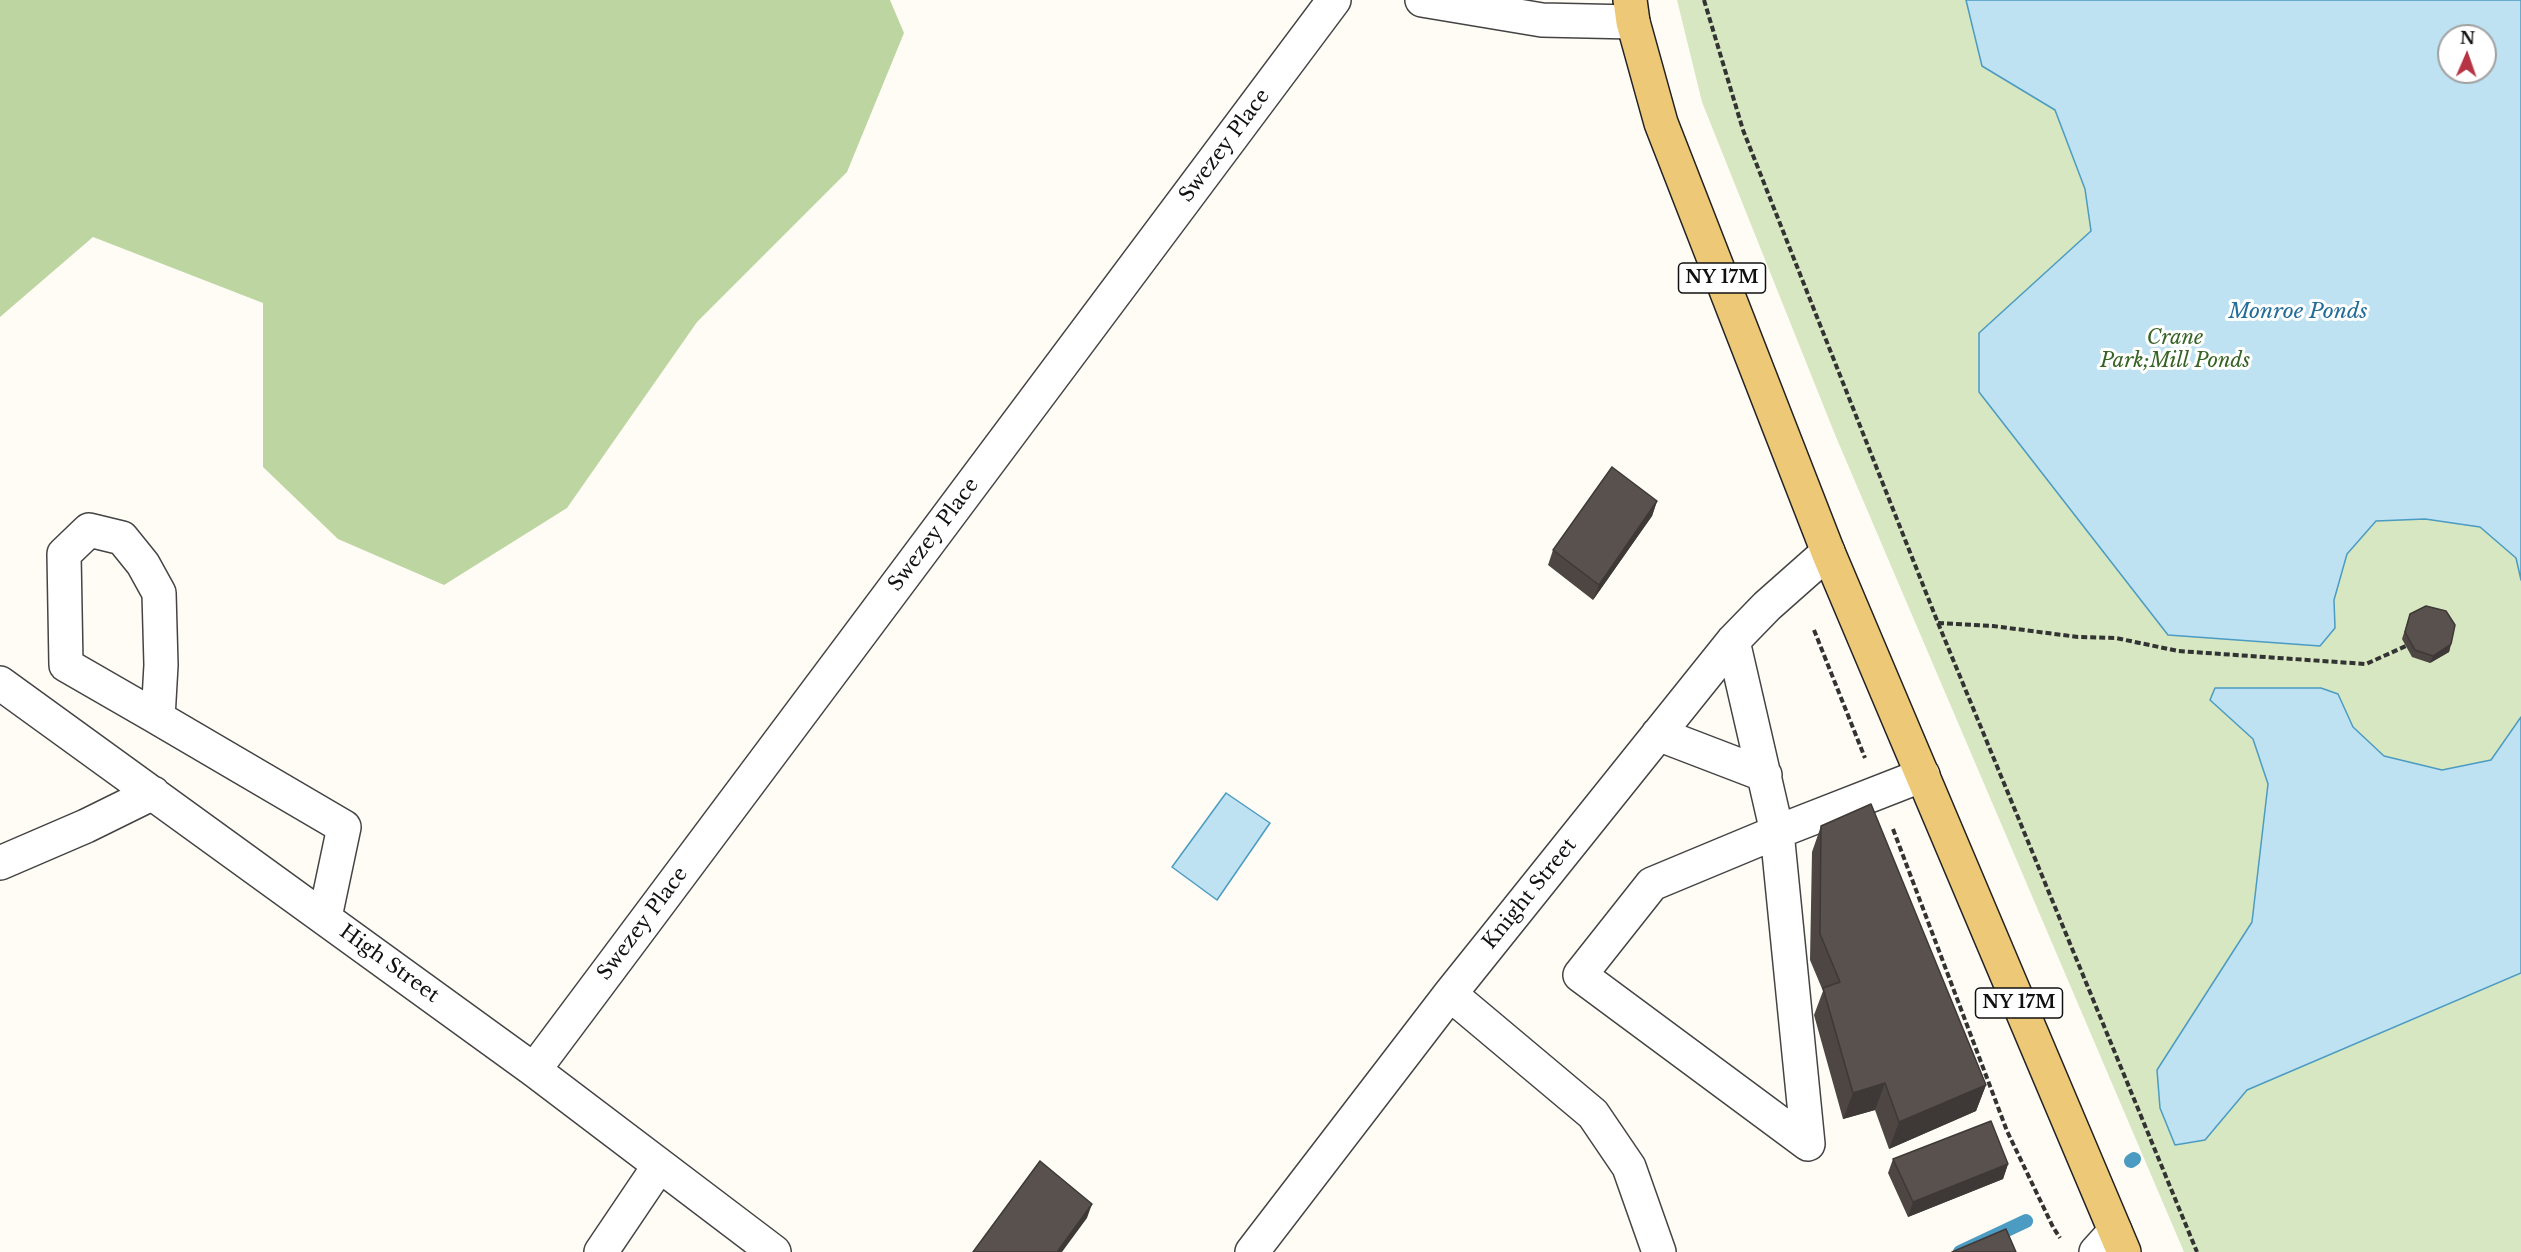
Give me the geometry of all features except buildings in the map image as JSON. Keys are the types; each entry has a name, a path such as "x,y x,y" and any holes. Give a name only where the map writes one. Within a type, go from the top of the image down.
{"main road":[{"name":"NY 17M","path":"1631,11 1661,123 1828,552 1923,775 2112,1245"}],"street":[{"name":"Swezey Place","path":"534,1070 1334,0"},
{"path":"1422,0 1542,20 1631,11"},
{"path":"158,718 161,665 159,593 143,564 122,538 88,530 64,554 66,665 344,826 325,917"},
{"name":"Knight Street","path":"1252,1252 1450,994 1734,641 1767,606 1828,552"},
{"path":"1734,641 1777,832 1808,1144 1580,975 1652,884 1777,832 1923,775"},
{"name":"High Street","path":"0,683 534,1070 774,1252"},
{"path":"1658,734 1765,775"},
{"path":"0,863 86,826 153,793"},
{"path":"1450,994 1593,1114 1629,1167 1659,1252"},
{"path":"601,1252 659,1167"}],"path":[{"path":"1704,0 1743,130 1938,623 2197,1252"},
{"path":"1938,623 1993,626 2078,637 2116,638 2178,651 2366,664 2406,646"},
{"path":"1814,630 1879,792 2007,1131 2053,1227 2064,1244"}],"green space":[{"path":"0,0 890,0 904,33 847,172 697,322 567,508 444,585 338,539 263,467 263,303 93,237 0,317"},
{"name":"Crane Park;Mill Ponds","path":"1677,0 2521,0 2521,1252 2184,1252 1836,437 1702,102"}],"water":[{"name":"Monroe Ponds","path":"1966,0 2521,0 2521,580 2516,558 2480,527 2425,519 2376,521 2347,554 2334,600 2335,628 2320,646 2168,635 1979,392 1979,333 2091,231 2085,189 2055,110 1982,66"},
{"path":"2215,688 2321,688 2338,694 2353,727 2384,756 2442,770 2491,760 2521,717 2521,973 2247,1090 2205,1140 2175,1145 2160,1108 2157,1070 2252,922 2268,784 2253,739 2210,700"},
{"path":"1226,793 1270,823 1217,900 1172,867"}],"waterway":[{"path":"1960,1252 2026,1221"}]}
